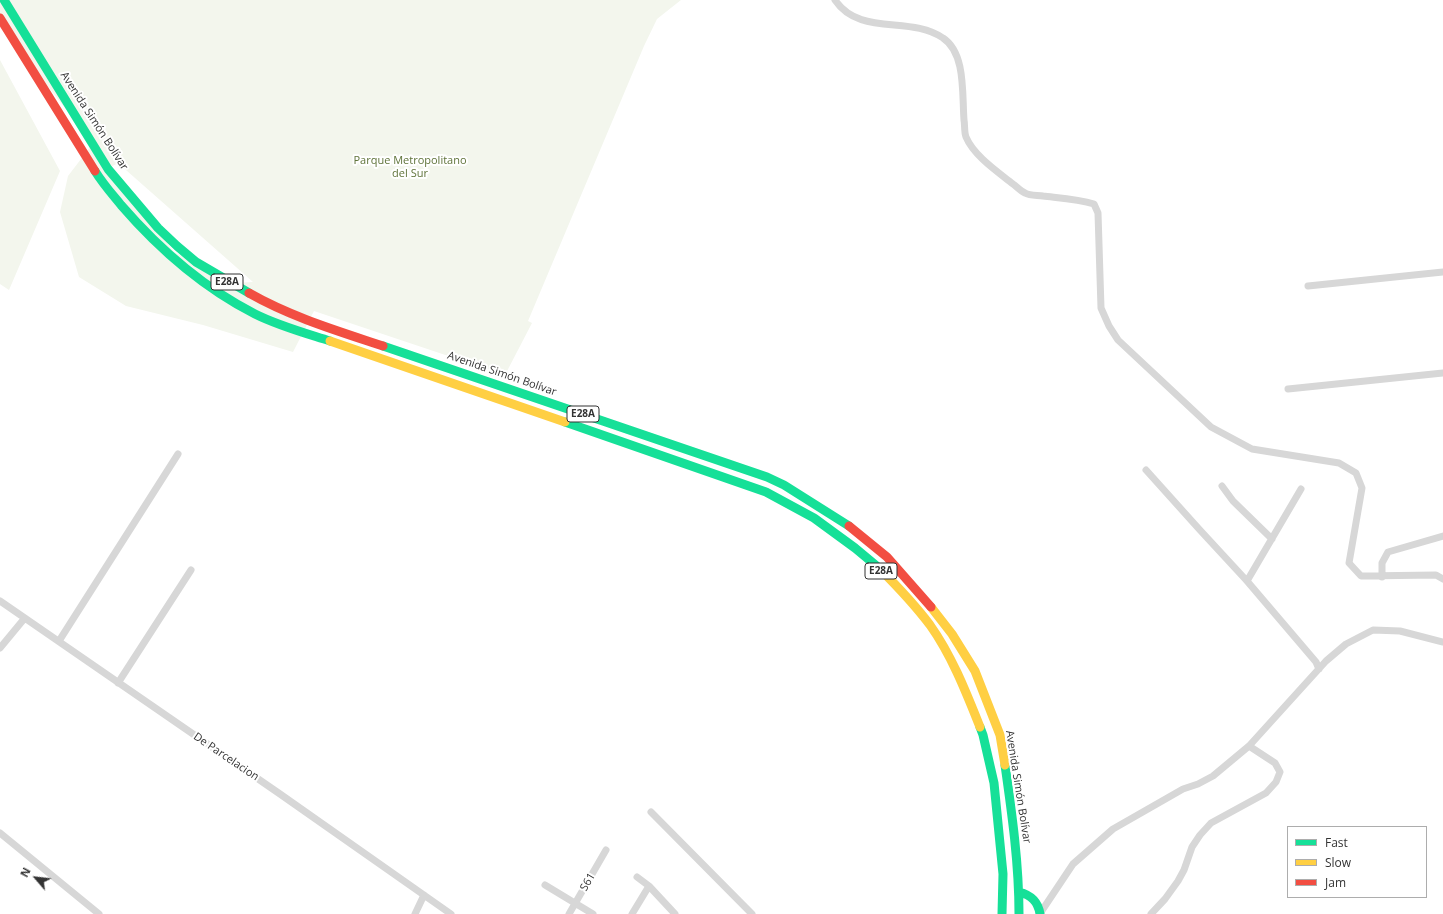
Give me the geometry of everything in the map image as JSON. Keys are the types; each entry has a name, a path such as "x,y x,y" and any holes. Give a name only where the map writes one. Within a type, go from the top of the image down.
{"main road":[{"name":"Avenida Simón Bolívar","path":"4,0 108,168 158,228 196,262 242,290 266,302 321,325 640,433 776,481 855,530 887,557 925,598 952,634 975,671 1000,735 1013,820 1019,892 1019,914"},
{"name":"E28A","path":"0,18 101,181 154,241 208,286 255,314 273,322 766,492 832,530 861,552 900,589 930,625 947,652 961,680 983,735 995,791 1003,874 1002,914"},
{"path":"543,414 548,402"},
{"path":"1019,892 1028,893 1034,898 1038,904 1040,913"}],"street":[{"path":"834,0 843,10 853,17 863,21 930,31 942,37 950,44 959,63 966,136 969,144 993,168 1026,194 1083,201 1094,204 1098,213 1100,308 1109,326 1118,340 1211,427 1252,449 1339,462 1356,472 1362,488 1349,563 1361,576 1382,577 1436,575 1443,579"},
{"path":"1308,286 1443,272"},
{"path":"1288,389 1443,372"},
{"path":"59,641 178,454"},
{"path":"1146,470 1247,581 1316,662 1319,669"},
{"path":"1222,486 1233,501 1272,539"},
{"path":"1247,581 1301,488"},
{"path":"1382,577 1382,563 1388,552 1443,536"},
{"path":"118,683 190,570"},
{"name":"De Parcelacion","path":"0,601 451,914"},
{"path":"0,648 24,619"},
{"path":"1040,913 1073,864 1113,829 1183,789 1198,784 1212,776 1249,746 1326,661 1346,644 1373,630 1400,631 1443,642"},
{"path":"1151,914 1165,899 1178,881 1184,870 1192,847 1211,823 1266,793 1276,782 1280,772 1275,763 1249,746"},
{"path":"651,812 752,914"},
{"path":"0,833 99,914"},
{"name":"S61","path":"569,914 606,850"},
{"path":"637,877 649,886 667,911 675,914"},
{"path":"545,885 592,914"},
{"path":"632,914 649,886"},
{"path":"415,914 424,895"}],"green space":[{"name":"Parque Metropolitano del Sur","path":"0,0 681,0 657,19 644,46 528,321 532,323 505,375 314,311 293,352 203,325 126,306 79,277 60,212 68,176 94,142 0,27","holes":["118,163 253,282 233,283 174,252 109,168"]},
{"path":"0,60 60,171 9,290 0,284"}],"traffic: fast":[{"path":"4,0 108,169 158,228 177,246 196,262 249,293"},
{"path":"95,171 121,205 151,237 200,280 236,304 255,314 283,326 330,341"},
{"path":"383,346 767,477 784,485 849,526"},
{"path":"565,422 766,492 814,518 855,548 879,568"},
{"path":"980,727 994,783 1003,874 1002,914"},
{"path":"1005,765 1013,820 1019,895 1019,914"},
{"path":"1019,892 1027,895 1036,902 1040,914"}],"traffic: slow":[{"path":"330,341 565,422"},
{"path":"879,568 918,610 938,637 958,674 980,727"},
{"path":"931,607 952,634 975,671 1000,735 1005,765"}],"traffic: jam":[{"path":"0,18 95,171"},
{"path":"249,293 265,302 298,316 383,346"},
{"path":"849,526 887,557 931,607"}]}
